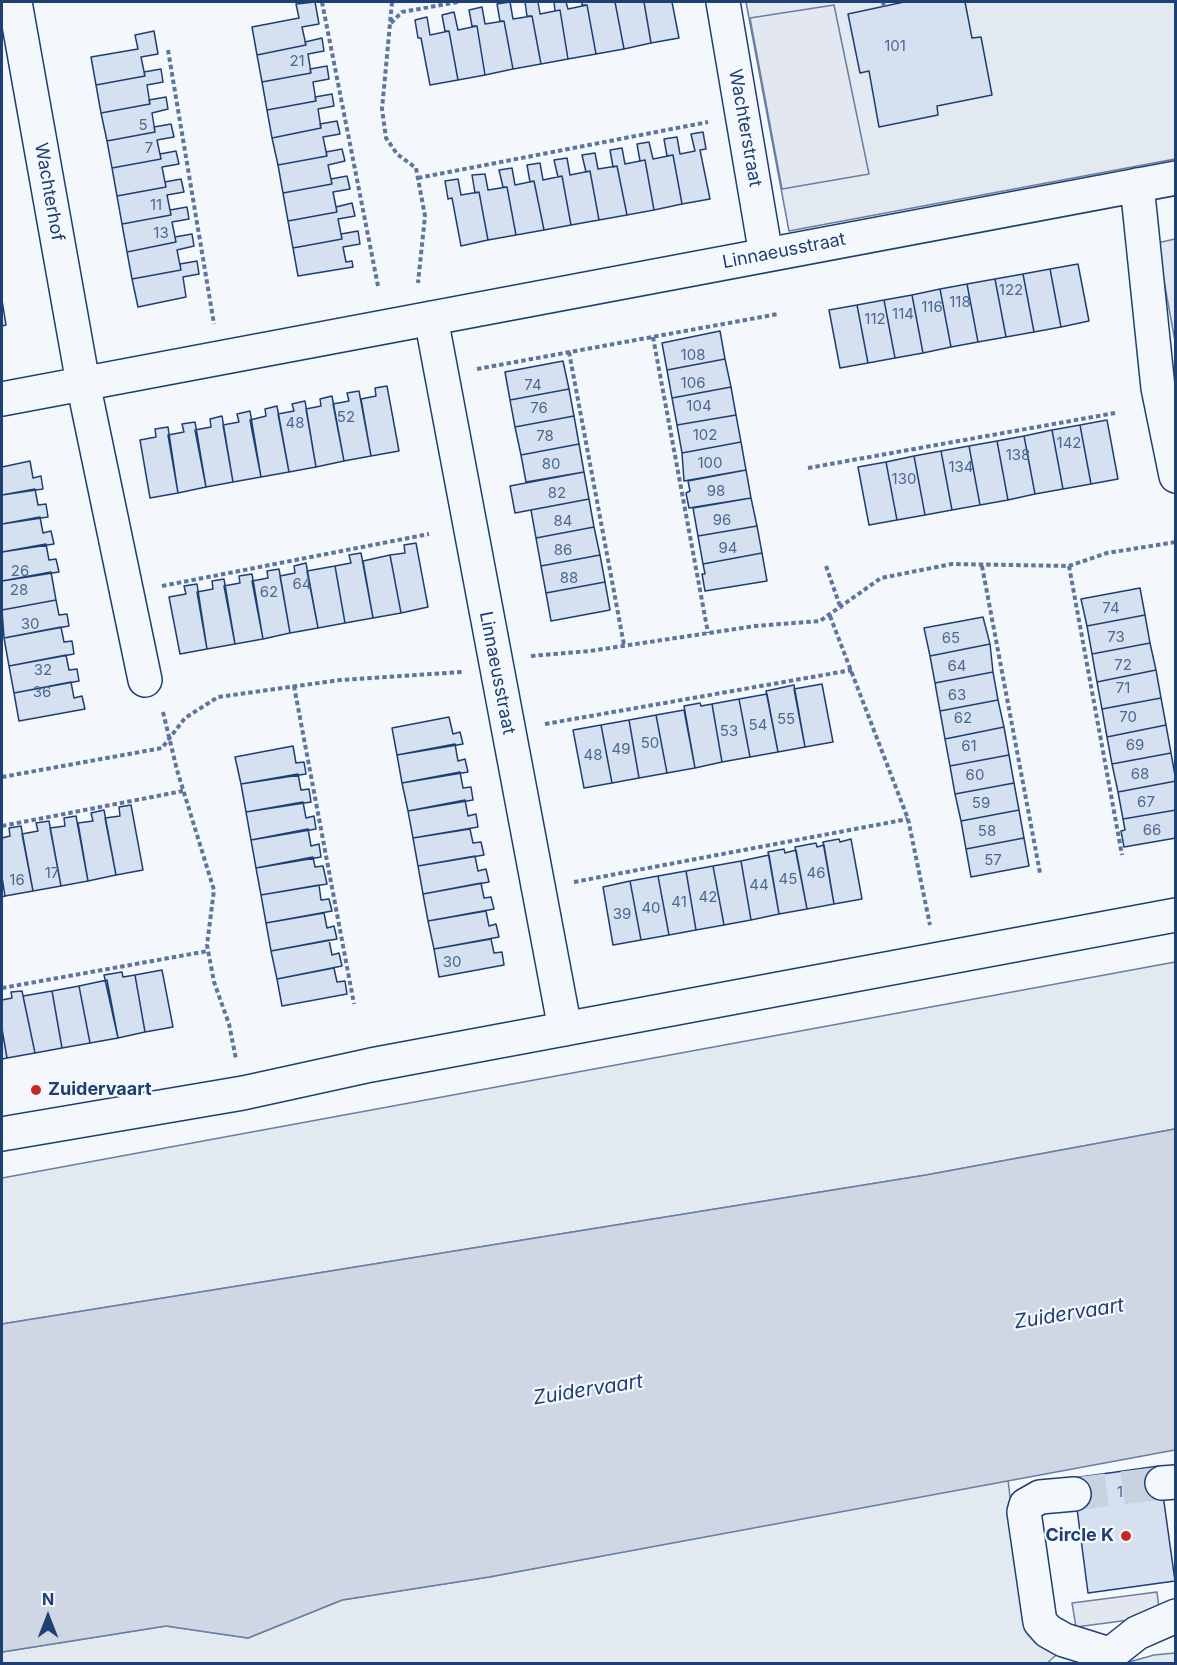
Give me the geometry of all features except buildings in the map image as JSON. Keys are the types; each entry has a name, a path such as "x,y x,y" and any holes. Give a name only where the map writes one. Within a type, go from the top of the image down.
{"street":[{"name":"Wachterhof","path":"15,2 83,383"},
{"name":"Wachterstraat","path":"723,2 766,255"},
{"name":"Linnaeusstraat","path":"83,383 1176,178"},
{"path":"1137,185 1158,388 1176,476"},
{"name":"Linnaeusstraat","path":"425,318 441,375 565,1029"},
{"path":"2,399 83,383 129,592 145,680"},
{"path":"2,1134 243,1093 371,1065 1176,915"},
{"path":"1074,1494 1040,1497 1026,1505 1024,1512 1040,1622 1048,1631 1103,1658 1137,1633 1176,1616"}],"path":[{"path":"321,2 378,286"},
{"path":"392,2 382,109 386,138 398,154 416,168 425,216 418,273 425,318"},
{"path":"390,24 402,12 458,2"},
{"path":"168,50 220,357"},
{"path":"418,178 744,115"},
{"path":"441,375 778,314"},
{"path":"653,337 708,633"},
{"path":"569,352 624,645"},
{"path":"808,468 1115,413"},
{"path":"129,592 429,534"},
{"path":"530,668 528,656 755,626 820,621 841,609 881,578 952,564 1069,566 1107,553 1176,542"},
{"path":"826,566 841,609"},
{"path":"982,566 1040,873"},
{"path":"1069,566 1122,855"},
{"path":"830,616 908,819 938,961"},
{"path":"541,725 852,670"},
{"path":"2,777 162,748 185,718 218,697 294,686 421,673 497,672"},
{"path":"145,680 161,705 183,791 214,890 208,951 214,982 229,1024 243,1093"},
{"path":"294,686 354,1004"},
{"path":"2,826 183,791"},
{"path":"570,883 908,819"},
{"path":"2,988 208,951"}],"shaded area":[{"path":"746,2 1175,2 1175,159 789,231"},
{"path":"834,5 869,174 782,189 750,18"},
{"path":"1175,239 1175,341 1157,243"},
{"path":"1175,962 1175,1129 926,1175 2,1324 2,1178"},
{"path":"1008,1480 1025,1620 1062,1650 1046,1664 2,1664 2,1652 166,1626 248,1638 342,1600 489,1577"},
{"path":"1157,1592 1160,1616 1076,1627 1072,1603"},
{"path":"1175,1653 1175,1663 1122,1664 1154,1655"}],"water":[{"path":"1175,1129 1175,1450 489,1577 342,1600 248,1638 166,1626 2,1652 2,1324 926,1175"}],"tunnel":[{"path":"1074,1494 1162,1483"}],"place":[{"name":"Zuidervaart","path":"36,1090"},
{"name":"Circle K","path":"1126,1536"}]}
